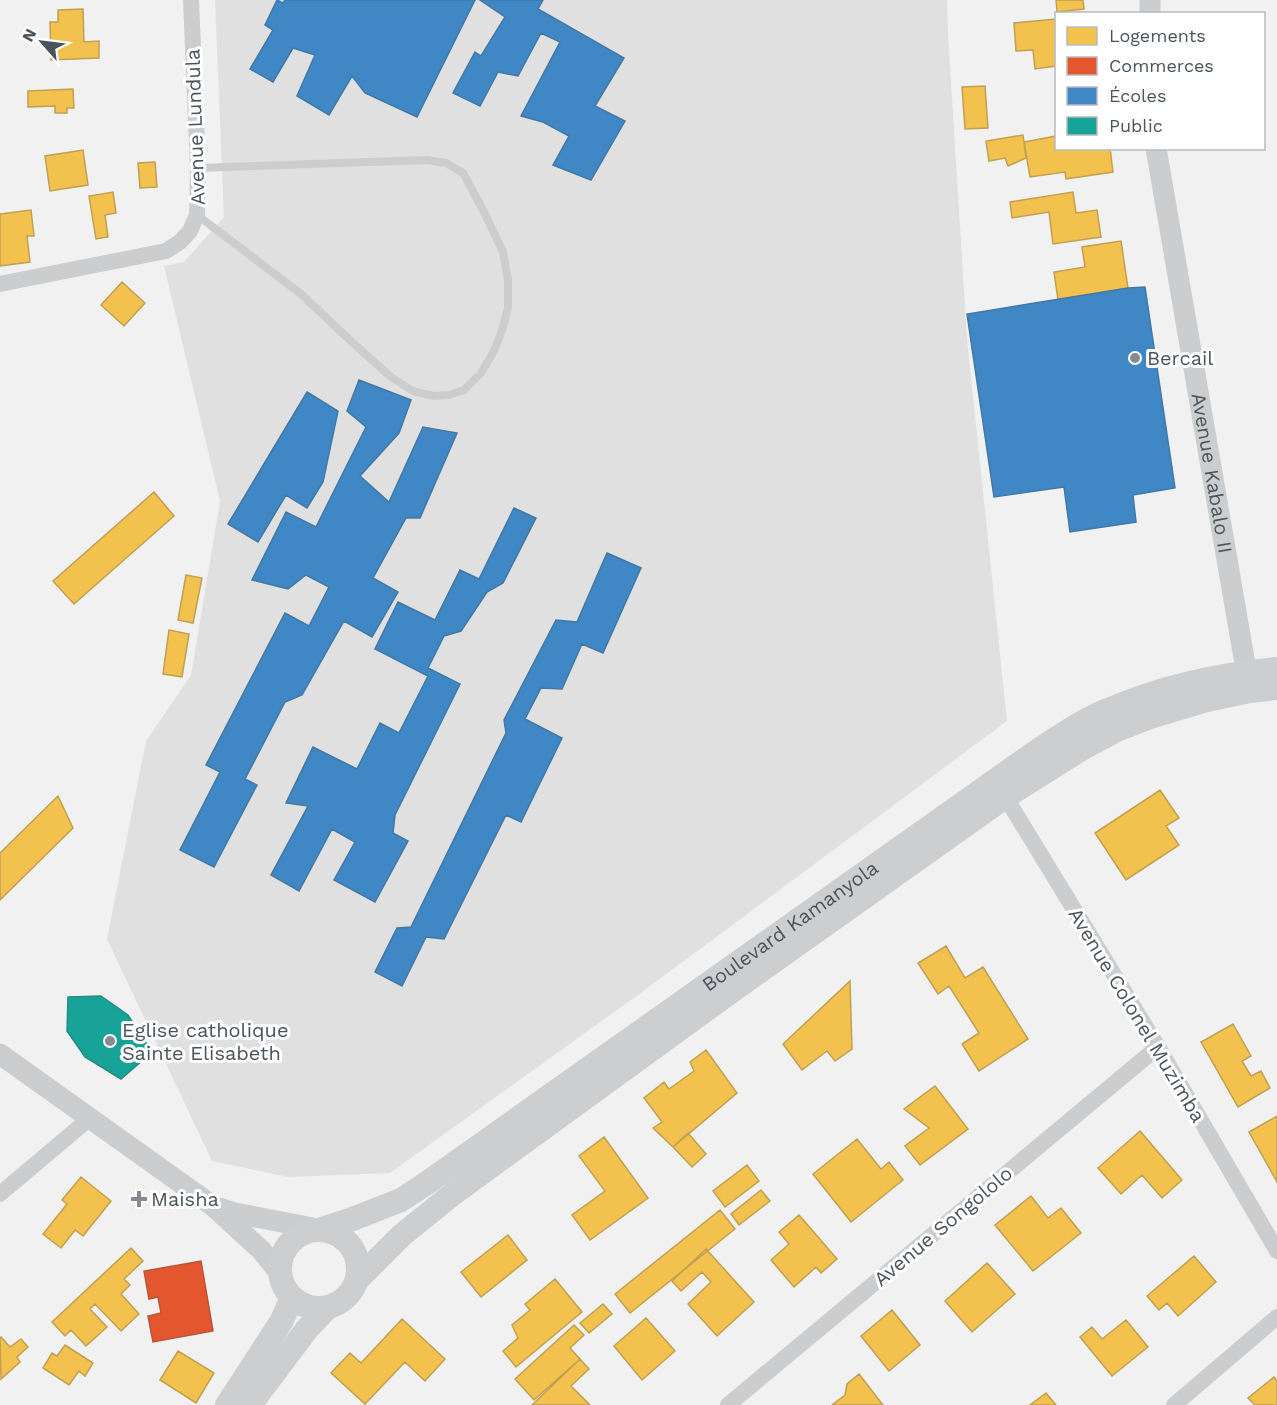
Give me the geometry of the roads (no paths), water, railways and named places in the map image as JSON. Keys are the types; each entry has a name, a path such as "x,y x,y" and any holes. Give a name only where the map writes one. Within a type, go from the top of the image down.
{"main road":[{"name":"Boulevard Kamanyola","path":"320,1229 351,1220 401,1200 647,1040 729,993 1000,789 1119,729 1207,700 1277,669"},
{"name":"Boulevard Kamanyola","path":"1248,681 1277,688"},
{"name":"Boulevard Kamanyola","path":"357,1280 418,1221 647,1040"},
{"path":"250,1405 307,1329 327,1308 345,1298 357,1280 358,1264 349,1243 337,1233 320,1229 300,1234 291,1241 284,1250 279,1272 281,1282 292,1298 311,1308 327,1308"},
{"path":"227,1405 281,1322 292,1298"}],"street":[{"name":"Avenue Lundula","path":"0,284 166,251 180,242 190,231 197,215 198,168 191,0"},
{"name":"Avenue Kabalo II","path":"1156,150 1248,681"},
{"name":"Avenue Colonel Muzimba","path":"1000,789 1158,1047 1277,1251"},
{"name":"Avenue Songololo","path":"728,1405 1158,1047"},
{"path":"0,1054 213,1206 261,1250 279,1272"},
{"path":"0,1194 90,1118"},
{"path":"213,1206 235,1213 320,1229"},
{"path":"1174,1405 1277,1317"}],"lane":[{"path":"197,215 301,294 383,370 413,391 433,396 449,395 464,390 481,373 494,351 508,308 508,280 503,252 463,173 446,162 427,160 198,168"}],"place":[{"name":"Bercail","path":"1135,358"},
{"name":"Eglise catholique Sainte Elisabeth","path":"110,1041"},
{"name":"Maisha","path":"139,1199"}]}
